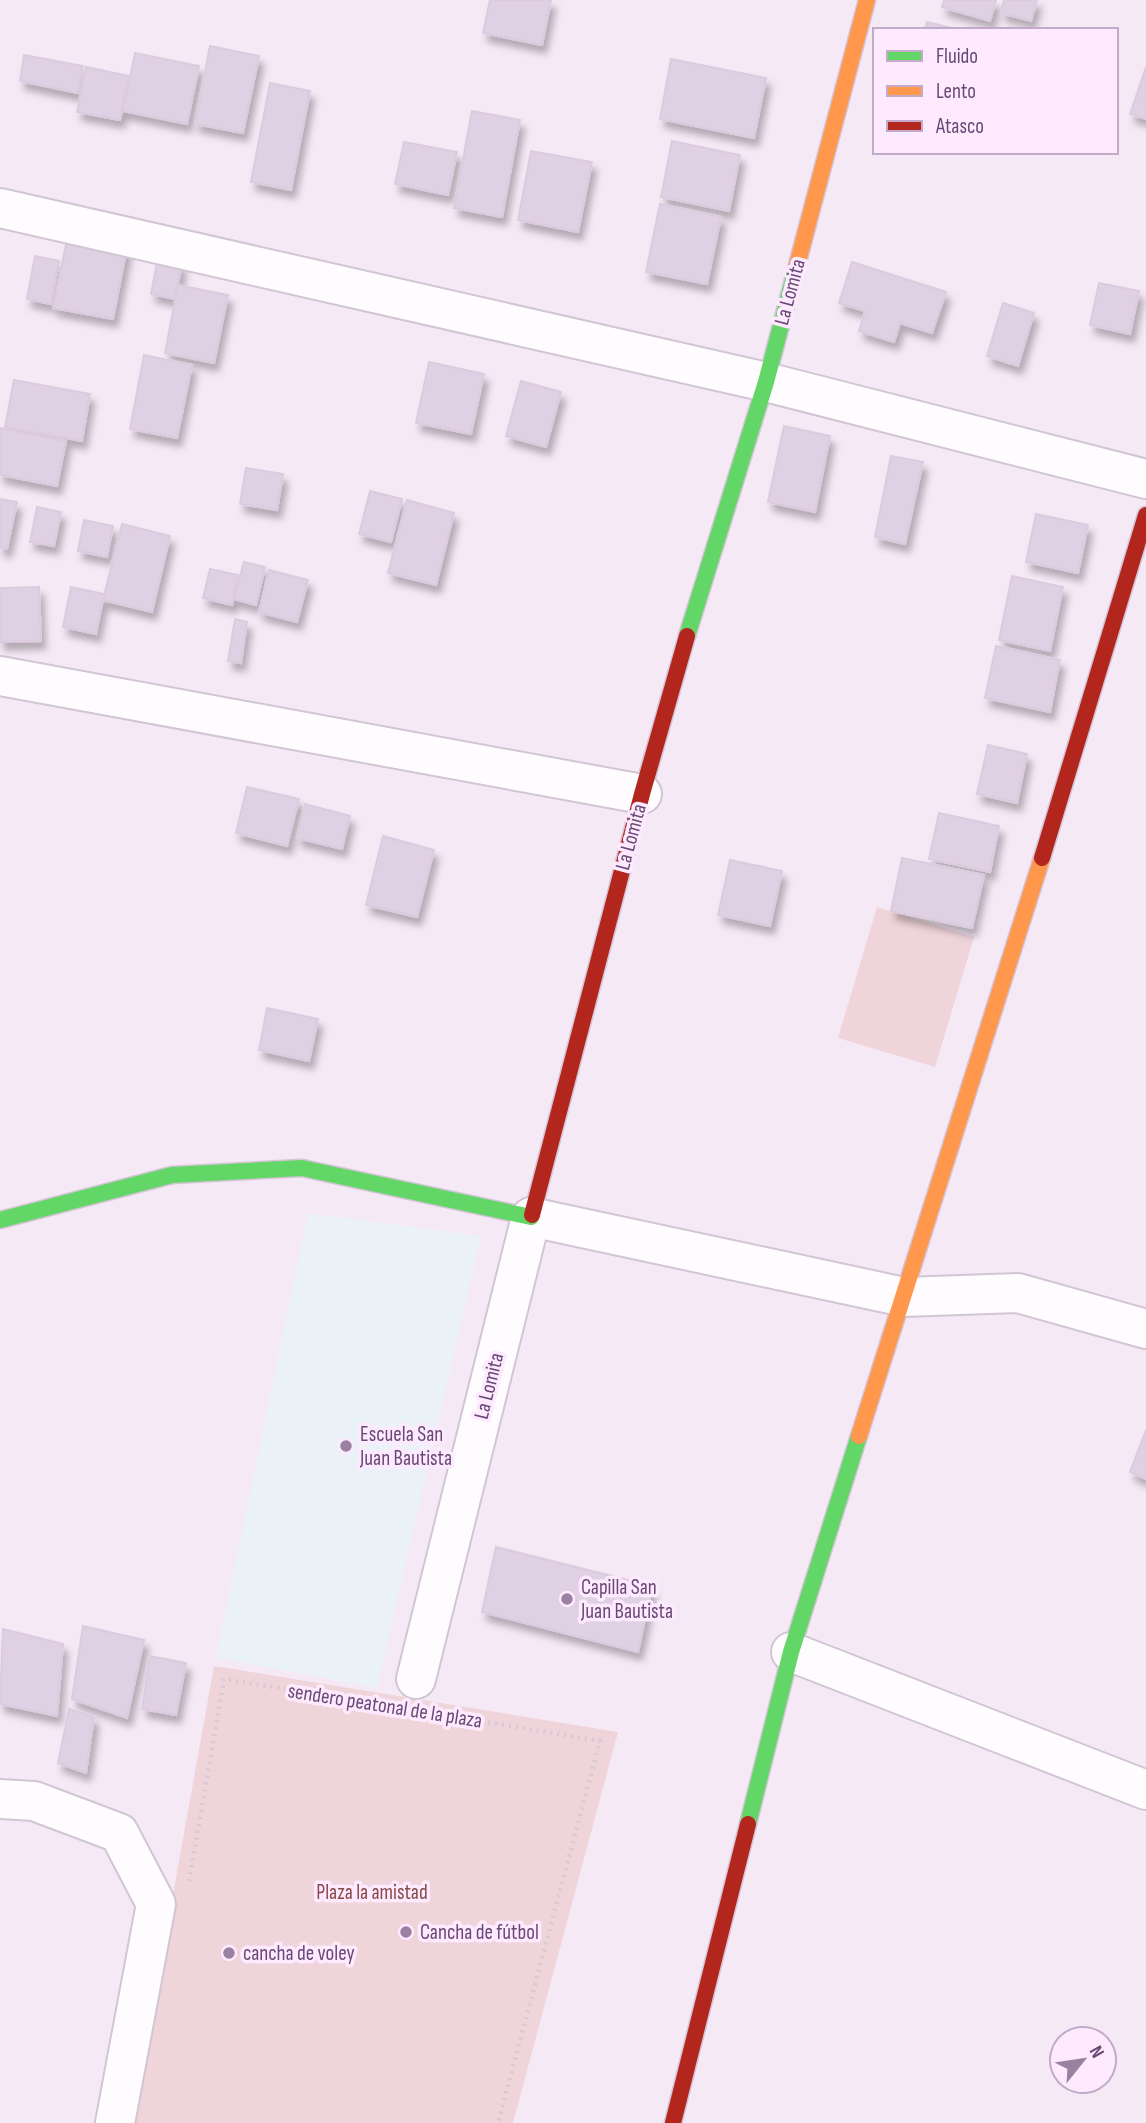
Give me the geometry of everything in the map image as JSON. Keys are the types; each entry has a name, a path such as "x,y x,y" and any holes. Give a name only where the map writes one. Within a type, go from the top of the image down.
{"street":[{"name":"La Lomita","path":"413,1700 531,1217 642,794 766,382 867,0"},
{"path":"0,208 766,382 1146,479"},
{"path":"673,2123 791,1652 1039,868 1146,515"},
{"path":"0,676 642,794"},
{"path":"0,1220 172,1175 302,1168 904,1297 1018,1293 1146,1329"},
{"path":"791,1652 1146,1790"},
{"path":"0,1798 34,1801 119,1833 156,1904 115,2123"}],"path":[{"name":"sendero peatonal de la plaza","path":"187,1894 224,1679 413,1700 600,1741 498,2123"}],"shaded area":[{"name":"Escuela San Juan Bautista","path":"308,1213 481,1236 377,1688 216,1657"}],"green space":[{"path":"877,907 974,937 935,1067 838,1038"},
{"name":"Plaza la amistad","path":"214,1666 618,1732 513,2123 132,2123"}],"building":[{"path":"490,0 551,0 542,45 483,33"},
{"path":"944,0 996,0 990,21 942,7"},
{"path":"1004,0 1037,0 1031,21 1001,13"},
{"path":"927,22 952,28 926,28"},
{"path":"210,46 259,56 243,133 195,124"},
{"path":"135,53 199,66 187,124 123,111"},
{"path":"24,55 83,66 78,93 20,81"},
{"path":"671,59 766,78 754,138 660,119"},
{"path":"86,67 129,76 120,120 77,112"},
{"path":"1146,67 1146,119 1130,114"},
{"path":"270,83 310,91 291,190 251,182"},
{"path":"472,111 520,120 502,217 454,208"},
{"path":"672,141 740,155 729,211 661,197"},
{"path":"404,142 457,152 448,195 395,184"},
{"path":"531,151 592,162 578,232 518,220"},
{"path":"660,204 721,217 707,284 646,272"},
{"path":"68,235 127,247 113,319 53,308"},
{"path":"35,256 59,261 51,304 27,299"},
{"path":"158,258 182,264 175,299 151,294"},
{"path":"852,262 946,292 932,333 900,323 894,342 859,331 865,311 839,303"},
{"path":"1099,283 1139,291 1130,334 1090,325"},
{"path":"178,285 228,295 214,363 165,353"},
{"path":"1003,303 1034,313 1018,366 987,356"},
{"path":"144,355 192,365 177,438 130,429"},
{"path":"429,362 484,374 471,434 416,423"},
{"path":"14,380 90,394 82,441 5,427"},
{"path":"521,381 561,392 546,447 506,436"},
{"path":"784,426 830,436 815,512 768,502"},
{"path":"0,428 66,441 57,486 0,475"},
{"path":"891,456 923,462 905,544 875,537"},
{"path":"246,468 283,474 277,510 240,504"},
{"path":"370,491 402,499 391,542 359,534"},
{"path":"0,499 17,502 7,549 0,548"},
{"path":"407,500 454,513 436,585 388,573"},
{"path":"37,507 61,512 54,546 30,542"},
{"path":"1036,514 1088,525 1078,573 1026,562"},
{"path":"84,520 113,526 107,557 78,551"},
{"path":"122,524 170,536 152,612 103,600"},
{"path":"244,562 265,567 256,605 234,599"},
{"path":"210,569 238,575 232,605 203,598"},
{"path":"269,570 308,580 297,622 259,612"},
{"path":"1012,576 1063,587 1050,651 999,640"},
{"path":"39,587 41,641 0,642 0,588"},
{"path":"71,587 104,594 96,634 63,627"},
{"path":"235,619 247,622 241,663 228,661"},
{"path":"996,646 1060,660 1050,712 985,698"},
{"path":"988,745 1027,754 1017,803 977,794"},
{"path":"247,787 299,799 287,846 236,833"},
{"path":"305,804 350,816 342,849 297,838"},
{"path":"939,813 999,826 990,872 929,859"},
{"path":"383,836 434,850 417,917 366,905"},
{"path":"902,858 984,875 972,928 891,911"},
{"path":"730,860 782,871 770,926 718,915"},
{"path":"267,1008 318,1019 309,1061 259,1050"},
{"path":"1146,1430 1146,1479 1130,1472"},
{"name":"Capilla San Juan Bautista","path":"496,1547 652,1586 638,1652 482,1612"},
{"path":"83,1626 144,1640 127,1718 72,1699"},
{"path":"3,1629 63,1644 57,1716 0,1704"},
{"path":"150,1656 186,1663 176,1715 142,1709"},
{"path":"69,1709 94,1717 86,1773 58,1763"}],"traffic: fast":[{"path":"687,636 766,382 796,269"},
{"path":"0,1220 172,1175 302,1168 531,1217 532,1215"},
{"path":"748,1824 791,1652 859,1436"}],"traffic: slow":[{"path":"796,269 867,0"},
{"path":"859,1436 1042,858"}],"traffic: jam":[{"path":"1042,858 1146,515"},
{"path":"532,1215 642,794 687,636"},
{"path":"673,2123 748,1824"}],"place":[{"name":"Escuela San Juan Bautista","path":"346,1446"},
{"name":"Capilla San Juan Bautista","path":"567,1599"},
{"name":"Cancha de fútbol","path":"406,1932"},
{"name":"cancha de voley","path":"229,1953"}]}
